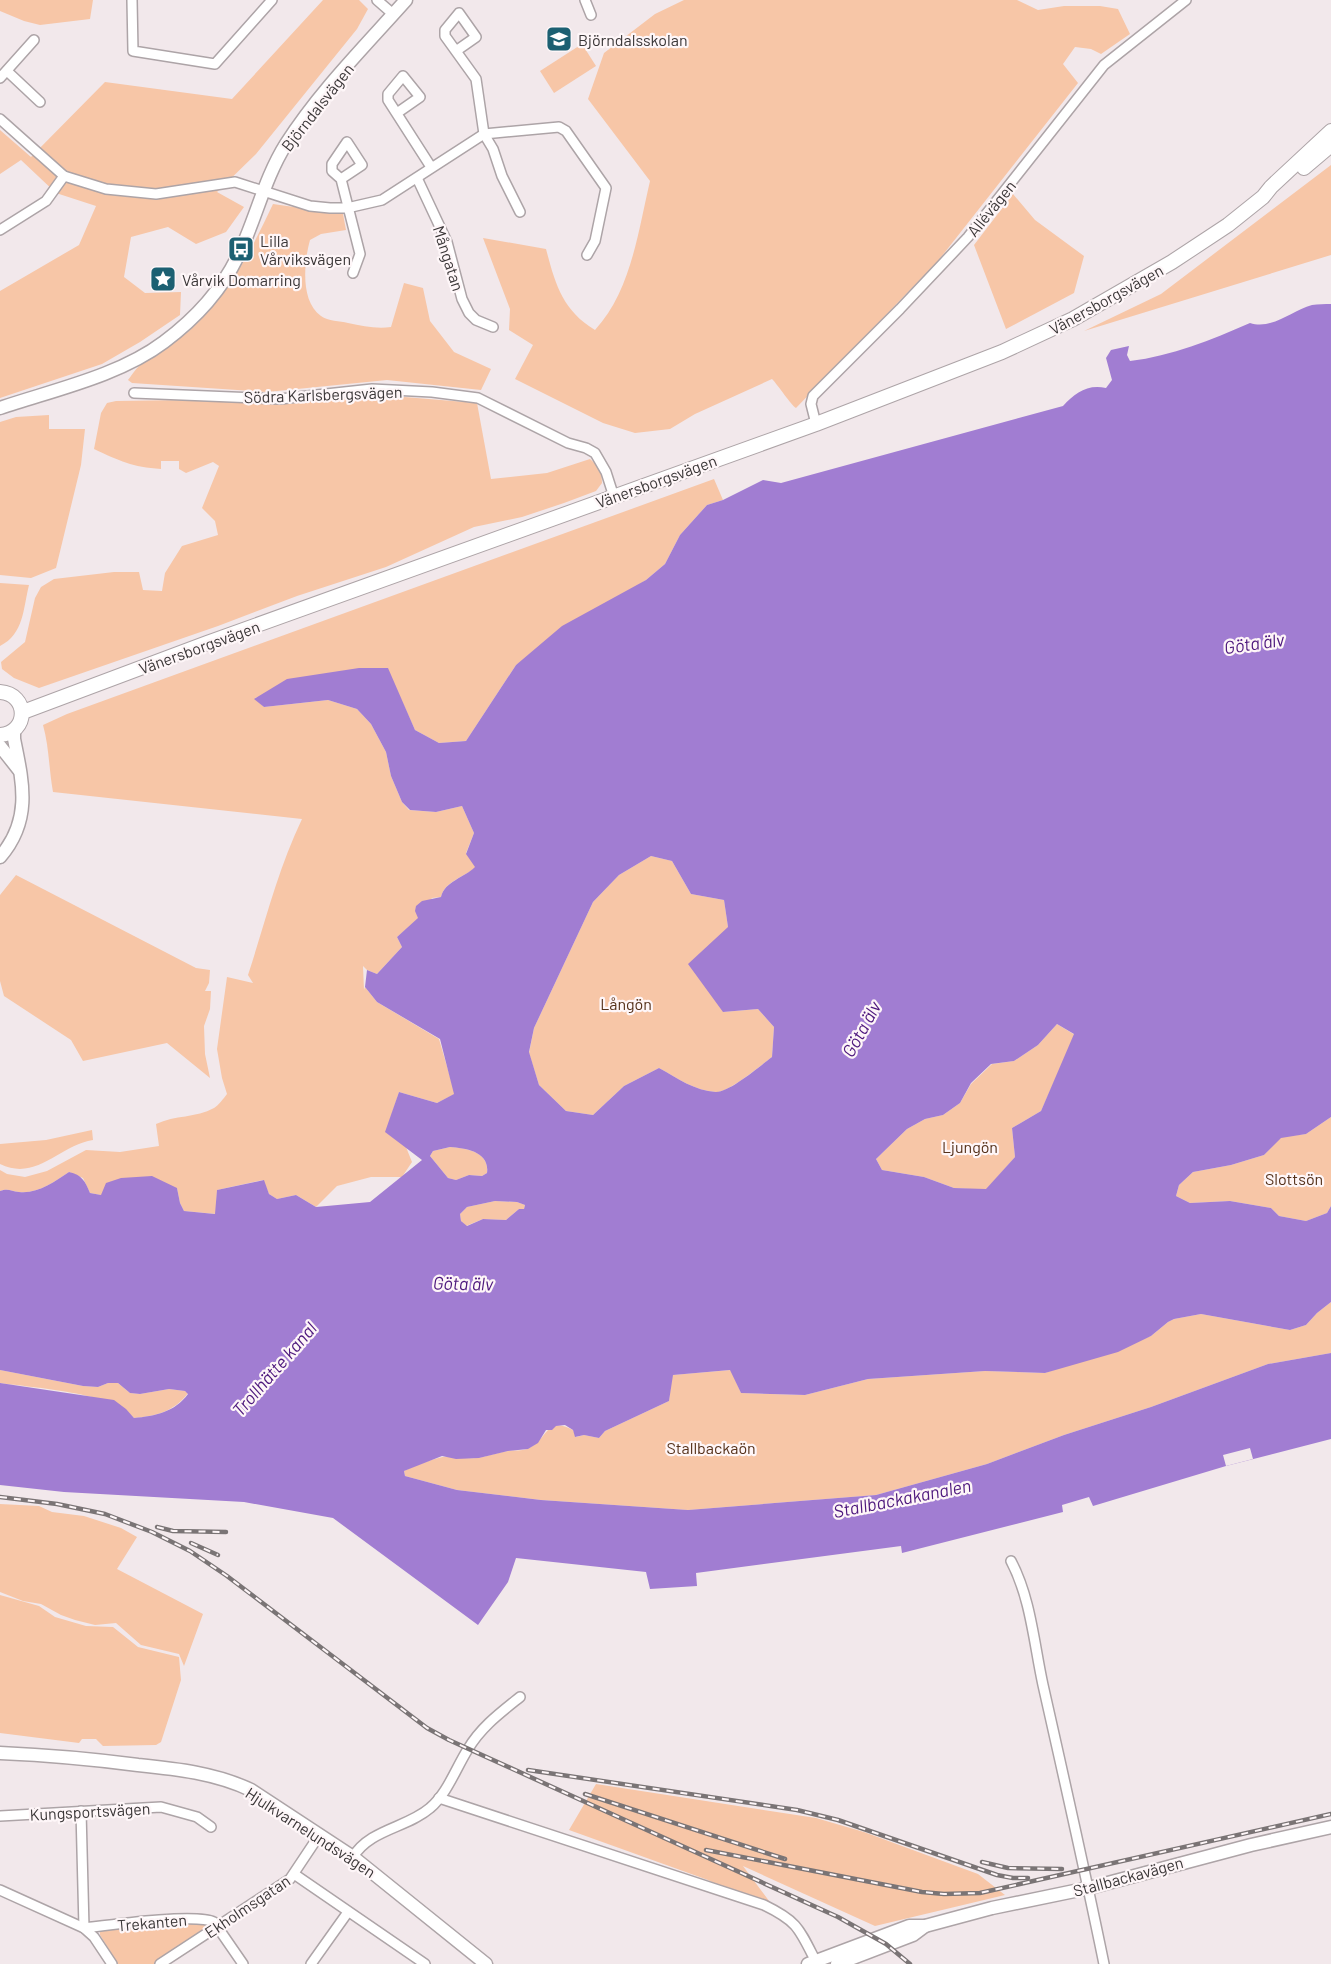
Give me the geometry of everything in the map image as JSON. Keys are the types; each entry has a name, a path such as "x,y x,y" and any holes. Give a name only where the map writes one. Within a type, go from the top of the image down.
{"main road":[{"name":"Vänersborgsvägen","path":"1263,197 1331,131"},
{"name":"Vänersborgsvägen","path":"23,712 816,424 1002,352 1073,318 1172,262 1228,225 1263,197 1292,178 1331,145"},
{"path":"0,692 15,697 23,712 21,723 14,731 0,735"}],"street":[{"path":"132,0 133,51 215,64 272,0"},
{"path":"377,0 393,14"},
{"name":"Björndalsvägen","path":"0,408 116,369 163,343 185,325 213,296 225,278 241,249 277,159 295,131 406,0"},
{"path":"585,0 591,15"},
{"name":"Allévägen","path":"816,424 811,404 813,396 968,237 1104,65 1186,0"},
{"path":"34,40 3,75 40,102"},
{"path":"456,51 476,79 484,134 494,149 502,176 520,212"},
{"path":"397,113 431,167"},
{"path":"0,119 64,176 106,189 156,194 235,182 310,206 330,208 347,208 382,200 484,134 559,127 566,131 606,188 594,241 587,255"},
{"path":"0,230 46,201 64,176"},
{"name":"Mångatan","path":"417,178 447,242 462,299 469,313 476,320 493,327"},
{"path":"341,179 360,254 353,273"},
{"name":"Södra Karlsbergsvägen","path":"134,393 280,399 372,389 432,392 478,398 568,443 595,453 606,472 614,496"},
{"path":"0,857 13,840 22,815 23,788 14,731"},
{"path":"0,746 19,770"},
{"path":"1011,1561 1022,1586 1104,1964"},
{"path":"353,1857 363,1844 420,1816 432,1806 477,1736 497,1715 520,1697"},
{"name":"Hjulkvarnelundsvägen","path":"0,1753 88,1758 215,1776 250,1790 353,1857 486,1964"},
{"path":"439,1798 764,1905 784,1915 795,1924 812,1962"},
{"name":"Kungsportsvägen","path":"0,1816 161,1807 197,1817 211,1827"},
{"path":"81,1811 84,1928"},
{"name":"Stallbackavägen","path":"812,1962 909,1926 925,1926 992,1908 1089,1888 1231,1850 1331,1827"},
{"name":"Ekholmsgatan","path":"160,1964 280,1888 294,1874 320,1834"},
{"path":"294,1874 411,1960 425,1964"},
{"path":"0,1890 84,1928 94,1937 112,1964"},
{"path":"311,1964 348,1912"},
{"name":"Trekanten","path":"84,1928 196,1918 207,1919 218,1927"},
{"name":"Stallbackavägen","path":"837,1964 913,1935 925,1926"},
{"path":"218,1927 243,1964"}],"green space":[{"path":"0,0 93,0 90,19 40,25 0,11"},
{"path":"323,0 359,0 368,9 357,29 256,154 217,192 244,207 226,232 196,244 168,227 131,237 124,277 145,293 181,292 180,315 102,364 0,398 0,291 79,245 96,206 56,193 21,160 0,174 0,130 31,157 105,82 232,99"},
{"path":"684,0 1017,0 1038,10 1064,6 1100,6 1118,9 1130,34 1101,54 1091,49 1075,47 1063,64 1078,83 938,261 796,408 772,379 695,414 670,429 635,433 603,423 515,379 533,345 509,330 510,309 483,238 546,249 557,284 567,305 595,330 617,297 625,279 632,260 650,181 588,99 604,53 655,14"},
{"path":"582,44 596,66 554,93 540,71"},
{"path":"1331,165 1331,255 1084,331 1161,294"},
{"path":"1013,194 1035,220 1084,256 1074,293 1006,329 974,245"},
{"path":"273,204 343,214 346,230 321,234 310,240 308,249 305,281 310,301 321,316 364,326 391,327 404,283 423,288 430,321 454,352 491,369 481,390 387,380 267,392 132,383 128,380 144,362 189,331 215,303 247,256"},
{"path":"368,394 477,403 491,479 547,473 590,459 601,469 602,483 596,491 564,503 522,517 474,527 386,567 297,596 39,688 14,678 2,669 1,662 25,642 35,598 41,587 54,579 114,572 139,572 143,590 162,591 165,573 182,546 218,535 215,521 202,508 219,466 213,462 186,473 179,469 179,461 161,461 161,469 142,467 126,463 94,449 101,413 107,403 185,400 289,404 339,395"},
{"path":"49,415 49,429 85,429 81,465 56,568 31,578 0,575 0,422 16,417"},
{"path":"714,479 723,500 707,505 680,535 665,564 646,580 516,665 466,741 439,743 415,730 387,668 255,698 264,707 328,700 357,709 371,724 386,752 391,776 402,802 409,810 436,812 462,806 474,833 466,853 476,867 450,883 441,897 432,898 419,918 397,937 402,947 377,974 363,966 364,990 365,987 377,1002 439,1039 455,1094 437,1103 399,1092 386,1132 406,1147 412,1162 402,1177 371,1177 337,1186 316,1207 296,1195 277,1199 269,1194 263,1180 217,1190 216,1214 184,1211 177,1188 101,1195 90,1193 83,1178 69,1172 46,1187 33,1191 0,1191 0,1170 7,1174 25,1177 47,1171 86,1150 120,1152 159,1146 156,1124 207,1111 216,1107 227,1094 217,1049 227,977 253,983 248,975 279,877 302,819 53,792 43,725 67,714"},
{"path":"0,583 29,585 24,612 18,628 8,641 0,646"},
{"name":"Långön","path":"651,856 672,861 691,894 724,900 728,927 723,1012 758,1009 774,1027 772,1057 722,1091 708,1091 693,1087 659,1068 624,1086 593,1115 566,1111 539,1085 529,1053 534,1028 593,902 619,875"},
{"path":"16,875 196,968 210,970 209,983 205,991 211,991 210,1009 204,1026 205,1054 210,1078 167,1043 83,1061 71,1040 4,996 0,981 0,895"},
{"name":"Ljungön","path":"1057,1024 1075,1035 1041,1111 1012,1128 1015,1157 986,1190 954,1188 924,1177 882,1170 876,1159 907,1129 925,1119 943,1115 960,1103 971,1084 992,1064 1014,1061 1038,1045"},
{"name":"Slottsön","path":"1331,1117 1331,1206 1327,1213 1306,1221 1279,1216 1271,1208 1230,1201 1190,1203 1176,1196 1179,1185 1193,1172 1231,1165 1264,1155 1281,1137 1306,1134"},
{"path":"92,1130 93,1140 69,1148 37,1166 25,1169 0,1164 0,1144 46,1140"},
{"path":"450,1147 476,1152 485,1160 487,1173 482,1176 469,1175 456,1180 448,1178 430,1156 433,1151"},
{"path":"495,1201 517,1202 525,1205 524,1209 519,1209 506,1220 483,1219 466,1226 461,1221 460,1214 467,1207"},
{"name":"Stallbackaön","path":"1331,1302 1331,1353 1268,1364 987,1464 876,1495 688,1510 541,1500 457,1490 405,1476 404,1471 441,1457 476,1458 525,1450 534,1446 547,1431 557,1426 573,1430 576,1437 584,1435 599,1438 605,1431 669,1401 672,1375 731,1370 741,1393 805,1395 868,1379 985,1371 1045,1373 1151,1336 1174,1319 1201,1314 1290,1330 1306,1325"},
{"path":"0,1370 83,1386 98,1387 108,1383 118,1383 130,1393 140,1394 169,1389 188,1393 177,1405 164,1412 134,1418 109,1402 91,1397 52,1389 0,1383"},
{"path":"0,1504 39,1506 52,1512 84,1516 121,1528 137,1537 117,1569 203,1614 184,1666 179,1654 141,1645 116,1623 95,1625 75,1620 41,1604 23,1601 0,1592"},
{"path":"0,1595 39,1606 55,1617 86,1626 113,1627 138,1647 179,1657 181,1680 161,1742 156,1745 103,1746 96,1739 82,1739 79,1743 0,1733"},
{"path":"596,1784 816,1818 864,1832 978,1874 1005,1895 875,1926 743,1866 781,1917 708,1880 569,1830"},
{"path":"204,1923 206,1926 204,1930 154,1964 118,1964 100,1935 100,1930"}],"water":[{"path":"1331,304 1331,1117 1306,1134 1281,1138 1264,1155 1231,1165 1193,1172 1179,1185 1176,1196 1190,1203 1230,1201 1271,1208 1279,1216 1306,1221 1327,1213 1331,1206 1331,1302 1306,1325 1290,1330 1201,1314 1174,1319 1151,1336 1118,1352 1045,1373 985,1371 868,1379 805,1395 741,1393 730,1370 673,1375 669,1401 605,1431 599,1438 584,1435 575,1437 573,1430 565,1425 556,1426 552,1430 546,1430 538,1443 528,1449 479,1458 456,1459 442,1456 404,1471 405,1476 457,1490 541,1500 688,1510 876,1495 987,1464 1268,1364 1331,1353 1331,1439 1226,1466 1093,1506 1089,1497 1062,1505 1063,1512 902,1553 901,1546 696,1573 697,1586 650,1589 646,1572 516,1558 508,1582 478,1625 333,1518 244,1502 64,1492 0,1485 0,1383 114,1400 134,1418 171,1409 188,1394 185,1391 169,1389 140,1394 130,1393 118,1383 108,1383 98,1387 83,1386 0,1370 0,1191 33,1191 58,1180 69,1172 82,1179 90,1193 101,1195 106,1183 121,1178 152,1176 177,1188 184,1211 215,1214 217,1190 264,1180 269,1194 277,1199 296,1195 316,1207 370,1202 422,1160 385,1132 399,1092 437,1103 454,1094 440,1039 377,1002 365,987 367,970 377,974 402,947 397,937 418,918 415,911 416,906 422,901 441,897 446,887 475,867 466,854 474,833 462,806 436,812 410,810 402,802 391,776 386,752 371,724 357,709 328,700 264,707 254,699 287,679 359,668 388,668 415,730 439,743 466,741 516,665 562,626 646,580 665,564 680,535 707,505 723,500 763,480 781,483 1063,406 1082,391 1093,387 1106,388 1112,380 1106,358 1111,350 1129,346 1127,355 1130,361 1146,359 1191,346 1250,323 1266,324 1312,305","holes":["651,856 672,861 691,894 724,900 728,927 688,964 723,1012 758,1009 774,1027 772,1057 745,1078 722,1091 708,1091 693,1087 659,1068 624,1086 593,1115 566,1111 539,1085 529,1052 534,1028 593,902 619,875","1057,1024 1074,1034 1041,1111 1012,1128 1015,1157 986,1189 954,1188 924,1177 882,1170 876,1159 907,1129 925,1119 943,1115 960,1103 971,1083 991,1064 1014,1061 1038,1045","450,1147 476,1152 485,1160 487,1173 482,1176 469,1175 456,1180 448,1178 430,1156 433,1151","495,1201 517,1202 525,1205 524,1209 519,1209 506,1220 483,1219 467,1226 461,1221 460,1214 467,1207"]}],"pier":[{"path":"1250,1448 1253,1459 1226,1466 1223,1455"}],"railway":[{"path":"0,1497 57,1504 105,1514 152,1532 190,1551 227,1576 427,1728 838,1917 886,1944 910,1964"},
{"path":"157,1527 173,1531 226,1532"},
{"path":"191,1543 218,1555"},
{"path":"528,1770 797,1810 838,1820 997,1875 1028,1878"},
{"path":"585,1794 785,1859"},
{"path":"706,1850 922,1892 980,1893 1331,1814"},
{"path":"982,1862 1008,1868 1062,1869"}],"place":[{"name":"Björndalsskolan","path":"559,39"},
{"name":"Lilla Vårviksvägen","path":"241,249"},
{"name":"Vårvik Domarring","path":"163,279"}],"water label":[{"name":"Göta älv","path":"1254,643"},
{"name":"Göta älv","path":"861,1029"},
{"name":"Göta älv","path":"463,1283"},
{"name":"Trollhätte kanal","path":"274,1369"},
{"name":"Stallbackakanalen","path":"902,1498"}]}
